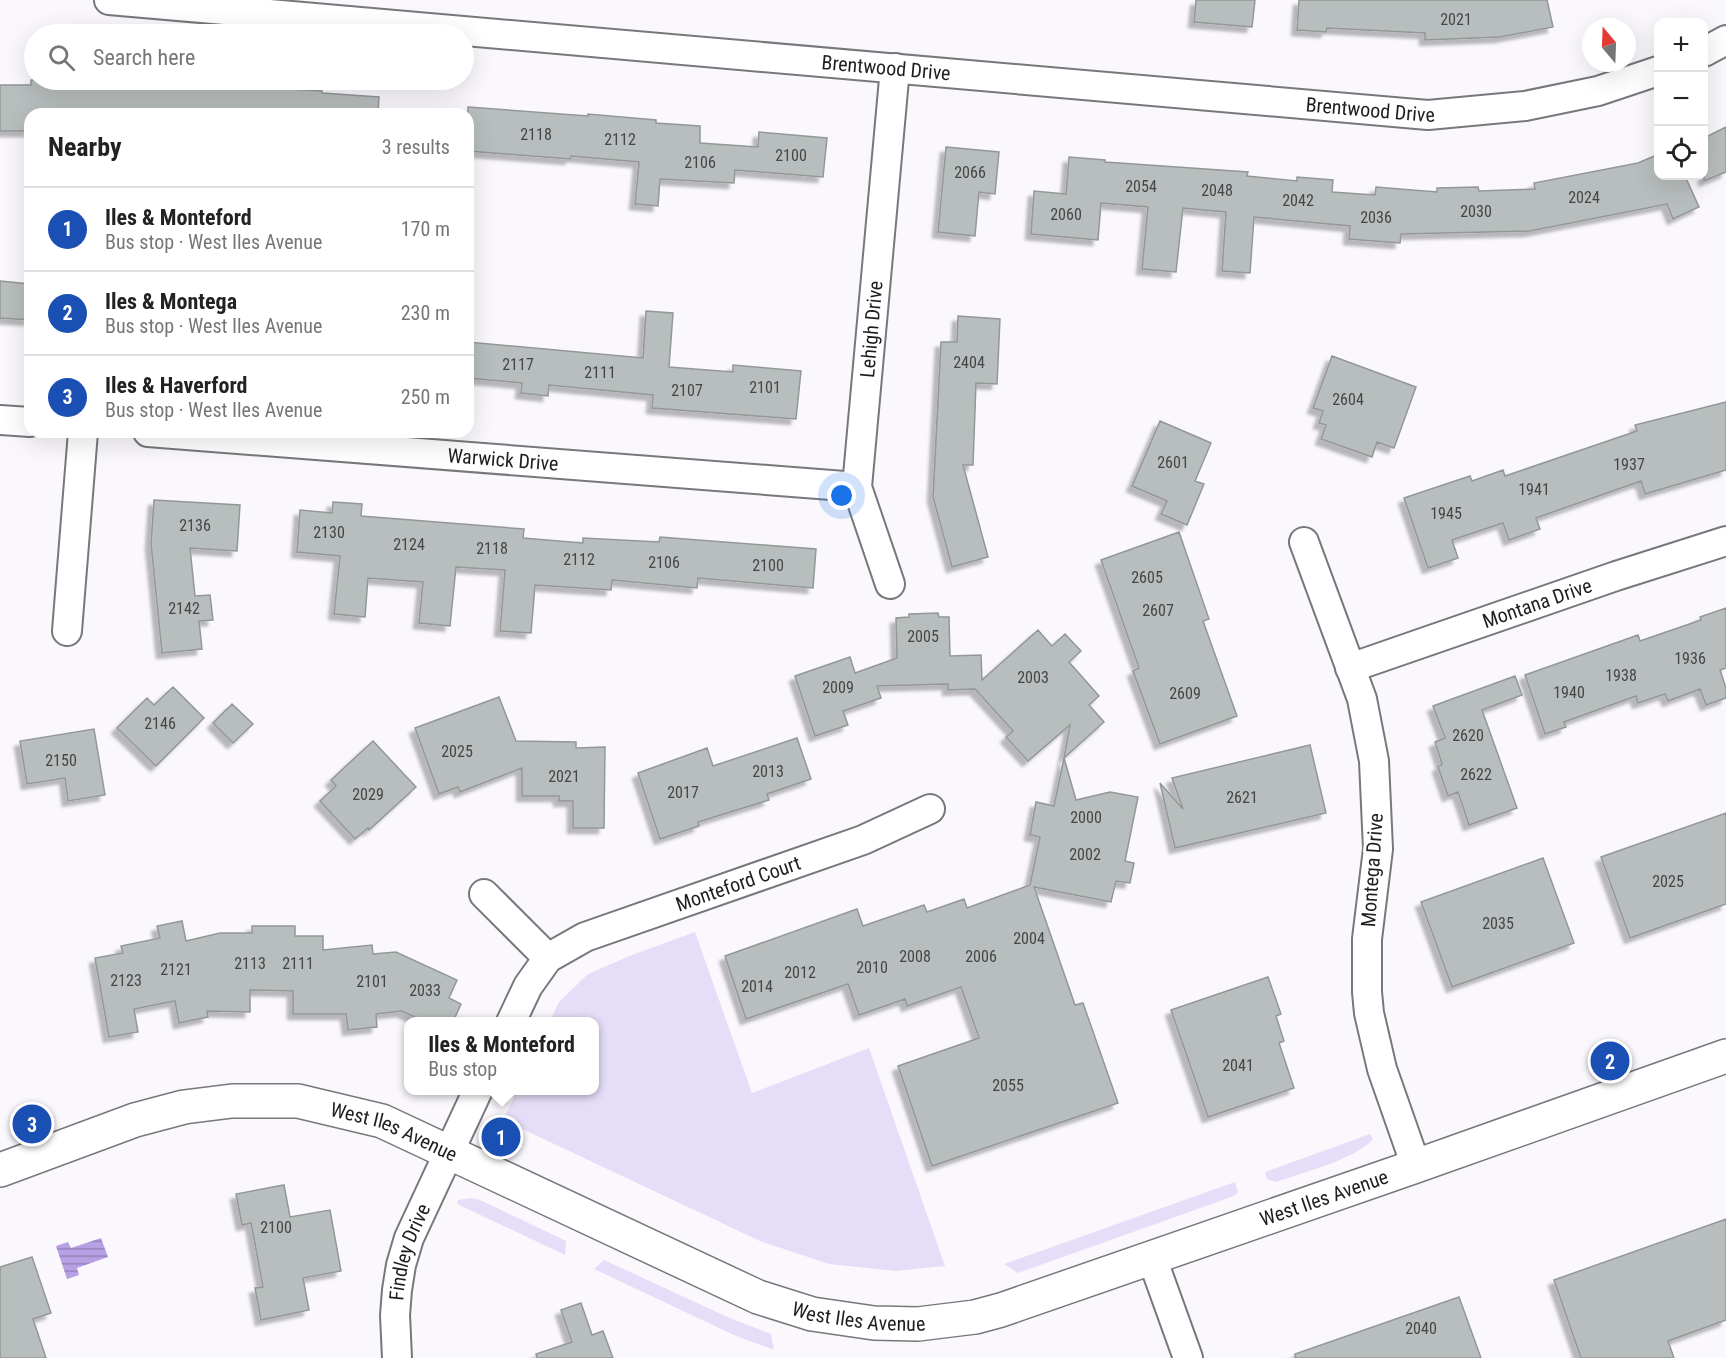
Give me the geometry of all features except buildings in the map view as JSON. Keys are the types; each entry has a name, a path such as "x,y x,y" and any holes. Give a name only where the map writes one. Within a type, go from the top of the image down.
{"street":[{"name":"Brentwood Drive","path":"109,0 386,24"},
{"name":"Brentwood Drive","path":"474,32 1428,115 1525,106 1598,91 1656,72"},
{"path":"1708,50 1726,40"},
{"name":"Lehigh Drive","path":"890,584 857,487 895,68"},
{"path":"0,420 24,422"},
{"path":"67,631 83,438"},
{"name":"Warwick Drive","path":"225,438 857,487"},
{"name":"Montega Drive","path":"1304,542 1362,699 1374,761 1378,849 1369,918 1366,970 1369,1013 1382,1069 1416,1166"},
{"name":"Montana Drive","path":"1350,668 1616,576 1726,542"},
{"name":"Monteford Court","path":"513,1017 528,986 548,958 585,937 863,840 930,809"},
{"path":"484,894 548,958"},
{"name":"West Iles Avenue","path":"0,1170 135,1120 184,1107 232,1101 298,1101 382,1121 758,1297 812,1314 874,1323 918,1324 975,1317 1152,1258 1726,1056"},
{"path":"450,1152 476,1095"},
{"name":"Findley Drive","path":"397,1358 395,1315 401,1265 409,1238 450,1152"},
{"path":"1152,1258 1188,1358"}],"shaded area":[{"path":"695,932 752,1093 869,1048 945,1266 895,1271 829,1264 760,1241 503,1120 515,1095 599,1095 599,1017 552,1017 559,1002 588,974"},
{"path":"1370,1134 1373,1139 1355,1153 1342,1159 1276,1182 1267,1179 1265,1172"},
{"path":"1235,1182 1238,1192 1234,1196 1018,1273 1004,1264"},
{"path":"471,1198 480,1200 566,1241 565,1255 457,1204 458,1200"},
{"path":"101,1238 108,1257 77,1268 79,1275 67,1279 56,1246 68,1242 71,1248"},
{"path":"604,1260 732,1319 771,1334 774,1350 736,1336 594,1269"}],"place":[{"name":"Iles & Montega","path":"1610,1061"},
{"name":"Iles & Haverford","path":"32,1124"},
{"name":"Iles & Monteford","path":"501,1137"}]}
